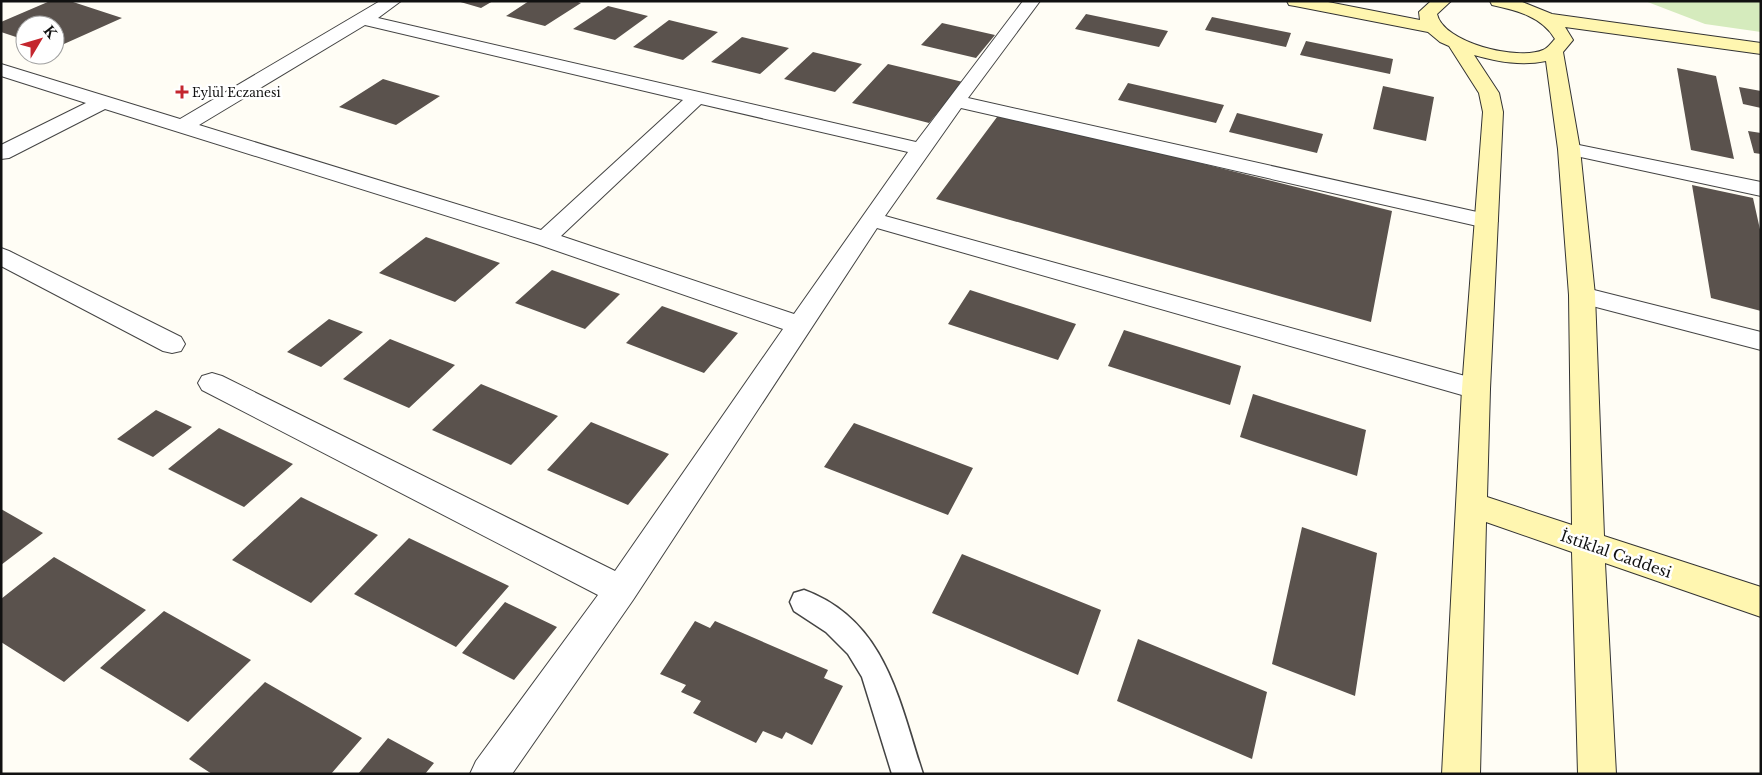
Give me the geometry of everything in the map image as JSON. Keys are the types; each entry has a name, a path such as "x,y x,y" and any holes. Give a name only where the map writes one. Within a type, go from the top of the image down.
{"street":[{"path":"181,127 393,1"},
{"path":"489,774 621,590 871,219 956,101 1032,1"},
{"path":"1295,1 1431,27"},
{"path":"1442,1 1434,4 1427,11 1426,18 1431,27 1458,45 1502,57 1542,57 1559,46 1624,45 1761,63"},
{"path":"1498,1 1542,17 1761,49"},
{"path":"1542,17 1552,1"},
{"path":"1542,17 1561,31 1559,46 1582,296 1588,544 1597,774"},
{"path":"361,19 921,149"},
{"path":"1458,45 1489,93 1493,112 1476,389 1461,774"},
{"path":"1,70 545,240 799,325"},
{"path":"545,240 698,96"},
{"path":"956,101 1486,221"},
{"path":"1,153 103,102"},
{"path":"1569,150 1761,189"},
{"path":"871,219 1476,389"},
{"path":"1,256 172,344"},
{"path":"1582,296 1761,341"},
{"path":"212,383 621,590"},
{"name":"İstiklal Caddesi","path":"1472,505 1761,602"}],"lane":[{"path":"804,602 836,624 858,645 875,672 908,774"}],"green space":[{"path":"1645,1 1761,1 1761,32 1705,24"}],"building":[{"path":"50,1 70,1 122,18 65,44 65,15 17,15"},
{"path":"457,1 493,1 481,8"},
{"path":"529,1 575,1 581,3 545,26 506,16"},
{"path":"608,6 648,16 615,40 573,29"},
{"path":"1086,14 1168,31 1159,47 1075,29"},
{"path":"15,16 15,37 1,32 1,22"},
{"path":"1212,17 1291,33 1286,47 1205,30"},
{"path":"669,20 718,32 683,60 633,47"},
{"path":"942,23 995,35 976,58 921,45"},
{"path":"742,37 789,48 760,74 711,62"},
{"path":"1306,41 1393,59 1390,74 1300,55"},
{"path":"813,52 862,64 835,92 784,79"},
{"path":"888,64 963,82 929,123 852,103"},
{"path":"1677,68 1716,76 1734,159 1691,150"},
{"path":"383,79 440,96 396,125 339,107"},
{"path":"1128,83 1224,105 1216,123 1118,100"},
{"path":"1383,86 1434,97 1426,141 1373,129"},
{"path":"1739,87 1761,91 1761,108 1743,104"},
{"path":"1000,113 1392,211 1371,322 936,199"},
{"path":"1237,113 1323,134 1317,153 1229,132"},
{"path":"1748,131 1761,133 1761,154 1754,153"},
{"path":"1692,185 1753,198 1761,234 1761,311 1711,298"},
{"path":"426,237 500,263 455,302 379,273"},
{"path":"552,270 620,294 585,329 515,303"},
{"path":"970,290 1076,324 1058,360 948,324"},
{"path":"662,306 738,333 704,373 626,343"},
{"path":"329,319 363,332 321,367 287,352"},
{"path":"1124,330 1241,366 1230,405 1108,366"},
{"path":"390,339 455,365 409,408 343,379"},
{"path":"481,384 558,416 511,465 432,430"},
{"path":"1253,394 1366,430 1357,476 1240,437"},
{"path":"156,410 192,427 153,457 117,439"},
{"path":"591,422 669,454 628,505 547,470"},
{"path":"854,423 973,468 948,515 824,467"},
{"path":"219,428 293,464 244,507 168,469"},
{"path":"301,497 378,535 311,603 232,560"},
{"path":"1,509 43,533 1,565"},
{"path":"1302,527 1377,553 1355,696 1272,664"},
{"path":"409,538 509,586 456,647 354,594"},
{"path":"962,554 1101,610 1078,675 932,613"},
{"path":"54,557 146,610 64,682 1,642 1,599"},
{"path":"505,602 557,627 514,680 462,653"},
{"path":"164,611 251,660 188,722 100,668"},
{"path":"695,621 710,628 715,621 828,670 824,678 843,686 812,745 786,732 782,739 763,731 756,743 693,713 701,701 681,692 686,685 660,674"},
{"path":"1138,639 1267,692 1252,759 1117,701"},
{"path":"265,682 362,738 331,774 212,774 189,759"},
{"path":"388,738 434,763 425,774 358,774"}],"place":[{"name":"Eylül Eczanesi","path":"182,92"}]}
